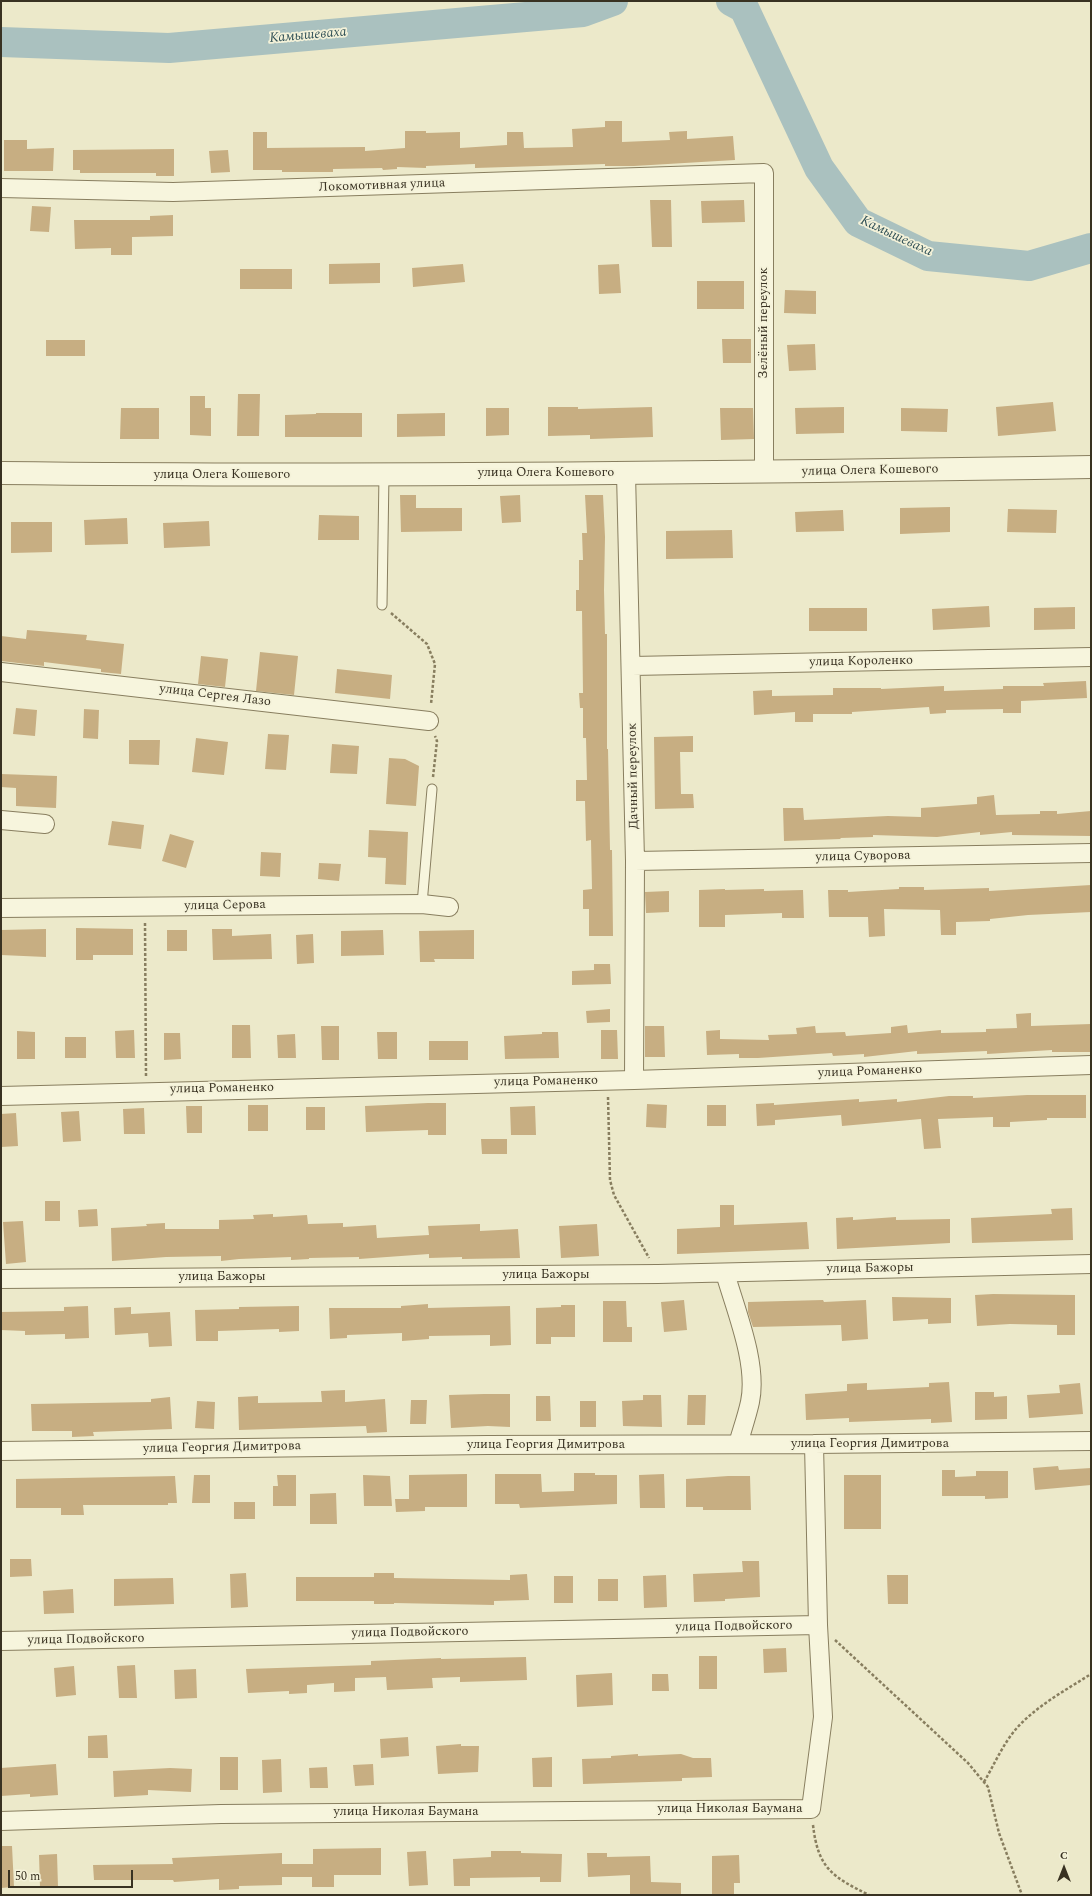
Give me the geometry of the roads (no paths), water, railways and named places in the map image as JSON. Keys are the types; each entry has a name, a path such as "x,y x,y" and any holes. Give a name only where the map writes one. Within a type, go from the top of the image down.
{"street":[{"name":"Локомотивная улица","path":"1,188 173,192 764,173"},
{"name":"Зелёный переулок","path":"764,173 764,472"},
{"name":"улица Олега Кошевого","path":"1,473 384,474 764,472 1091,467"},
{"name":"Дачный переулок","path":"626,472 632,666 635,861 634,1080"},
{"name":"улица Короленко","path":"632,666 1091,657"},
{"name":"улица Сергея Лазо","path":"1,672 429,721"},
{"path":"1,820 44,824"},
{"name":"улица Суворова","path":"635,861 1091,853"},
{"name":"улица Серова","path":"1,908 422,904 449,907"},
{"name":"улица Романенко","path":"1,1096 147,1091 634,1080 1091,1065"},
{"name":"улица Бажоры","path":"1,1279 658,1274 1091,1264"},
{"path":"725,1273 750,1359 752,1380 750,1402 738,1444"},
{"name":"улица Георгия Димитрова","path":"1,1451 1091,1441"},
{"path":"814,1444 818,1626"},
{"name":"улица Подвойского","path":"1,1641 818,1626"},
{"name":"улица Николая Баумана","path":"1,1821 221,1814 811,1808 823,1717 818,1626"}],"lane":[{"path":"382,605 384,474"},
{"path":"422,904 432,789"}],"waterway":[{"name":"Камышеваха","path":"1,42 169,48 583,12 613,1"},
{"name":"Камышеваха","path":"731,1 744,8 819,168 858,222 928,256 1029,266 1091,248"}]}
